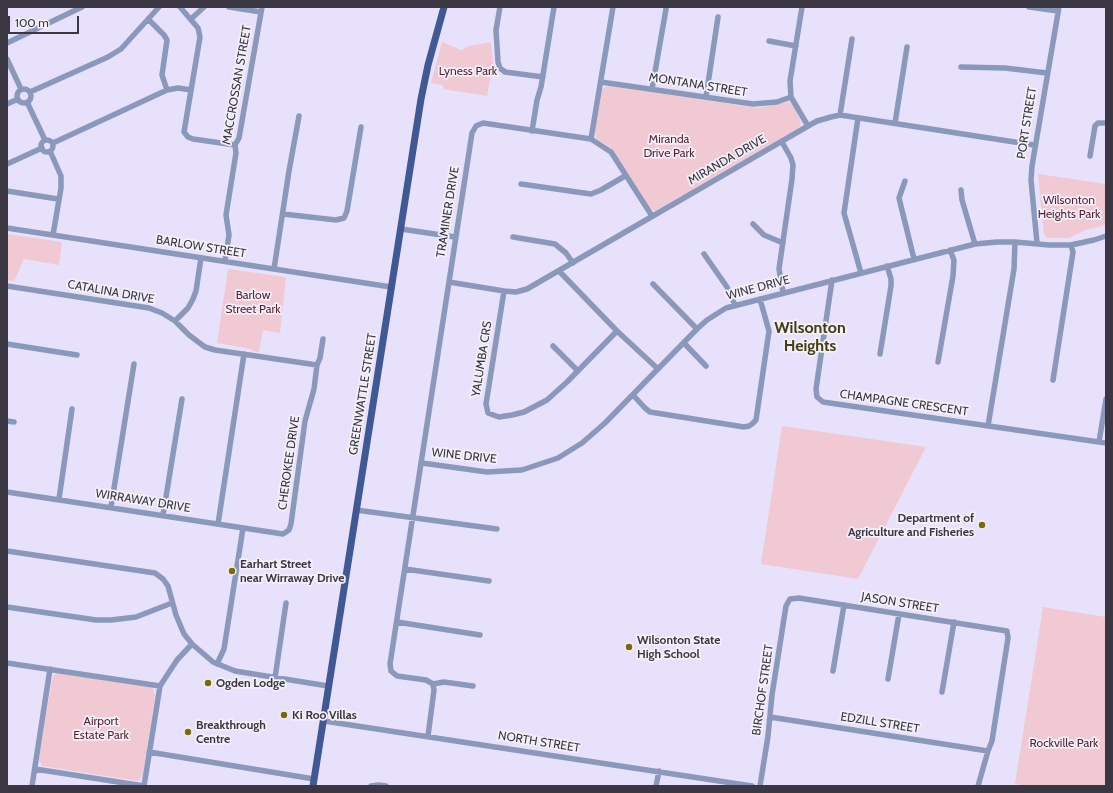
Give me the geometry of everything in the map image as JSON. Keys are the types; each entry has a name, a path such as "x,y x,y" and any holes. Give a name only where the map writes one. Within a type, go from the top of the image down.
{"main road":[{"name":"GREENWATTLE STREET","path":"313,782 324,721 328,686 421,98 428,65 444,7"}],"street":[{"path":"7,42 82,7"},
{"path":"30,92 116,53 159,7"},
{"path":"180,7 198,28 200,37 184,128 186,135 193,139 235,145"},
{"path":"191,19 204,7"},
{"path":"229,7 262,10"},
{"path":"500,7 496,30 498,62 500,68 506,72 543,77"},
{"path":"532,131 537,100 543,77 554,7"},
{"path":"591,139 612,7"},
{"path":"802,7 790,81 791,97 808,126"},
{"path":"1029,7 1058,9"},
{"path":"652,89 666,9"},
{"name":"PORT STREET","path":"1037,244 1031,180 1034,145 1058,9"},
{"name":"MACCROSSAN STREET","path":"225,261 228,236 226,215 236,153 235,145 239,138 262,10"},
{"path":"706,97 718,17"},
{"path":"148,19 167,40 162,75 167,90"},
{"path":"840,115 852,39"},
{"path":"768,41 796,46"},
{"path":"895,123 907,47"},
{"path":"7,59 22,89 30,92"},
{"path":"961,67 1005,68 1047,73"},
{"name":"MONTANA STREET","path":"601,82 753,104 776,102 791,97"},
{"path":"45,140 50,140 53,142 167,90 178,88 191,90"},
{"path":"18,99 17,94 22,89"},
{"path":"27,102 30,98 30,92"},
{"path":"18,99 23,102 27,102"},
{"path":"7,104 18,99"},
{"path":"27,102 45,140"},
{"name":"MIRANDA DRIVE","path":"449,282 504,291 516,292 527,289 808,126 817,121 840,115 1034,145"},
{"path":"274,269 299,116"},
{"path":"858,118 844,213 845,222 861,273"},
{"path":"1090,156 1095,126 1098,123 1106,123"},
{"name":"TRAMINER DRIVE","path":"434,684 426,680 397,676 391,671 390,664 472,133 476,126 483,124 591,139 611,152 652,216"},
{"path":"283,214 336,220 344,218 347,211 361,126"},
{"path":"42,148 41,144 45,140"},
{"path":"50,151 53,148 53,142"},
{"path":"782,142 791,158 793,166 779,269 783,292"},
{"path":"42,148 44,151 50,151"},
{"path":"7,164 42,148"},
{"path":"50,151 61,176 53,234"},
{"path":"521,184 591,194 625,176"},
{"path":"905,181 899,198 914,259"},
{"path":"962,190 962,200 975,244"},
{"path":"7,191 58,200"},
{"path":"753,224 764,235 783,242"},
{"name":"BARLOW STREET","path":"7,228 391,287"},
{"path":"401,229 455,237"},
{"name":"WINE DRIVE","path":"422,463 487,472 522,470 558,458 582,444 605,424 697,329 716,314 735,305 975,244 1015,242 1049,246 1071,245 1106,236"},
{"path":"513,237 555,244 566,253 573,263"},
{"path":"988,426 1014,269 1015,242"},
{"path":"1053,380 1072,252 1071,245"},
{"path":"938,362 954,260 950,250"},
{"path":"704,254 727,287 735,305"},
{"path":"175,321 188,308 193,299 196,291 201,258"},
{"path":"880,354 891,286 891,279 887,266"},
{"path":"559,271 658,369"},
{"name":"CHAMPAGNE CRESCENT","path":"832,280 816,389 817,397 823,402 1106,443"},
{"path":"653,284 697,329"},
{"name":"CATALINA DRIVE","path":"7,286 149,308 162,313 175,321 189,335 205,347 317,365"},
{"name":"YALUMBA CRS","path":"504,291 486,404 488,413 499,416 512,415 535,407 556,393 617,330"},
{"path":"633,395 650,412 744,427 752,424 756,420 769,331 760,299"},
{"name":"CHEROKEE DRIVE","path":"276,533 283,534 289,530 291,524 305,421 314,389 322,339"},
{"path":"684,343 706,366"},
{"path":"7,344 77,355"},
{"path":"553,346 578,371"},
{"path":"218,524 244,354"},
{"path":"111,507 134,364"},
{"path":"163,515 182,399"},
{"path":"1099,442 1106,399"},
{"path":"59,499 72,408"},
{"path":"7,421 14,422"},
{"name":"WIRRAWAY DRIVE","path":"7,492 276,533"},
{"path":"356,510 497,529"},
{"path":"218,664 224,649 243,528"},
{"path":"7,551 155,573 163,578 168,586 180,625 192,644 203,655 218,664 235,671 328,686"},
{"path":"405,568 489,581"},
{"name":"JASON STREET","path":"790,599 799,598 1007,631 1008,638 992,741 988,751"},
{"name":"BIRCHOF STREET","path":"760,786 786,606 790,599"},
{"path":"7,606 96,620 111,620 136,617 172,603"},
{"path":"275,678 286,603"},
{"path":"833,671 844,605"},
{"path":"888,679 899,614"},
{"path":"397,622 480,635"},
{"path":"942,692 954,622"},
{"path":"35,769 144,786 160,686 177,660 192,644"},
{"path":"7,663 160,686"},
{"path":"32,786 50,669"},
{"path":"428,736 434,684 444,682 473,686"},
{"name":"EDZILL STREET","path":"770,717 988,751"},
{"name":"NORTH STREET","path":"324,721 752,786"},
{"path":"978,786 988,751"},
{"path":"150,752 313,782"},
{"path":"656,786 659,771"},
{"path":"371,786 386,786"}],"green space":[{"name":"Lyness Park","path":"442,42 461,50 469,46 491,42 493,64 487,96 443,89 443,85 431,83"},
{"name":"Miranda Drive Park","path":"610,86 758,108 789,102 793,105 801,122 800,127 655,211 648,205 610,147 596,137 595,132 602,90 605,87"},
{"name":"Wilsonton Heights Park","path":"1038,174 1106,184 1106,225 1085,230 1069,238 1047,238 1044,234"},
{"path":"7,234 62,242 59,265 24,259 14,281 7,280"},
{"name":"Barlow Street Park","path":"228,269 286,277 280,333 263,330 259,352 252,351 251,349 217,343"},
{"path":"782,426 926,447 858,579 761,564"},
{"name":"Rockville Park","path":"1043,607 1106,617 1106,786 1030,786 1015,784"},
{"name":"Airport Estate Park","path":"58,673 151,687 153,689 155,695 143,774 138,781 42,766 39,759 52,679 54,675"}],"place":[{"name":"Department of Agriculture and Fisheries","path":"982,525"},
{"name":"Earhart Street near Wirraway Drive","path":"232,571"},
{"name":"Wilsonton State High School","path":"629,647"},
{"name":"Ogden Lodge","path":"208,683"},
{"name":"Ki Roo Villas","path":"284,715"},
{"name":"Breakthrough Centre","path":"188,732"}],"district":[{"name":"Wilsonton Heights","path":"810,337"}]}
